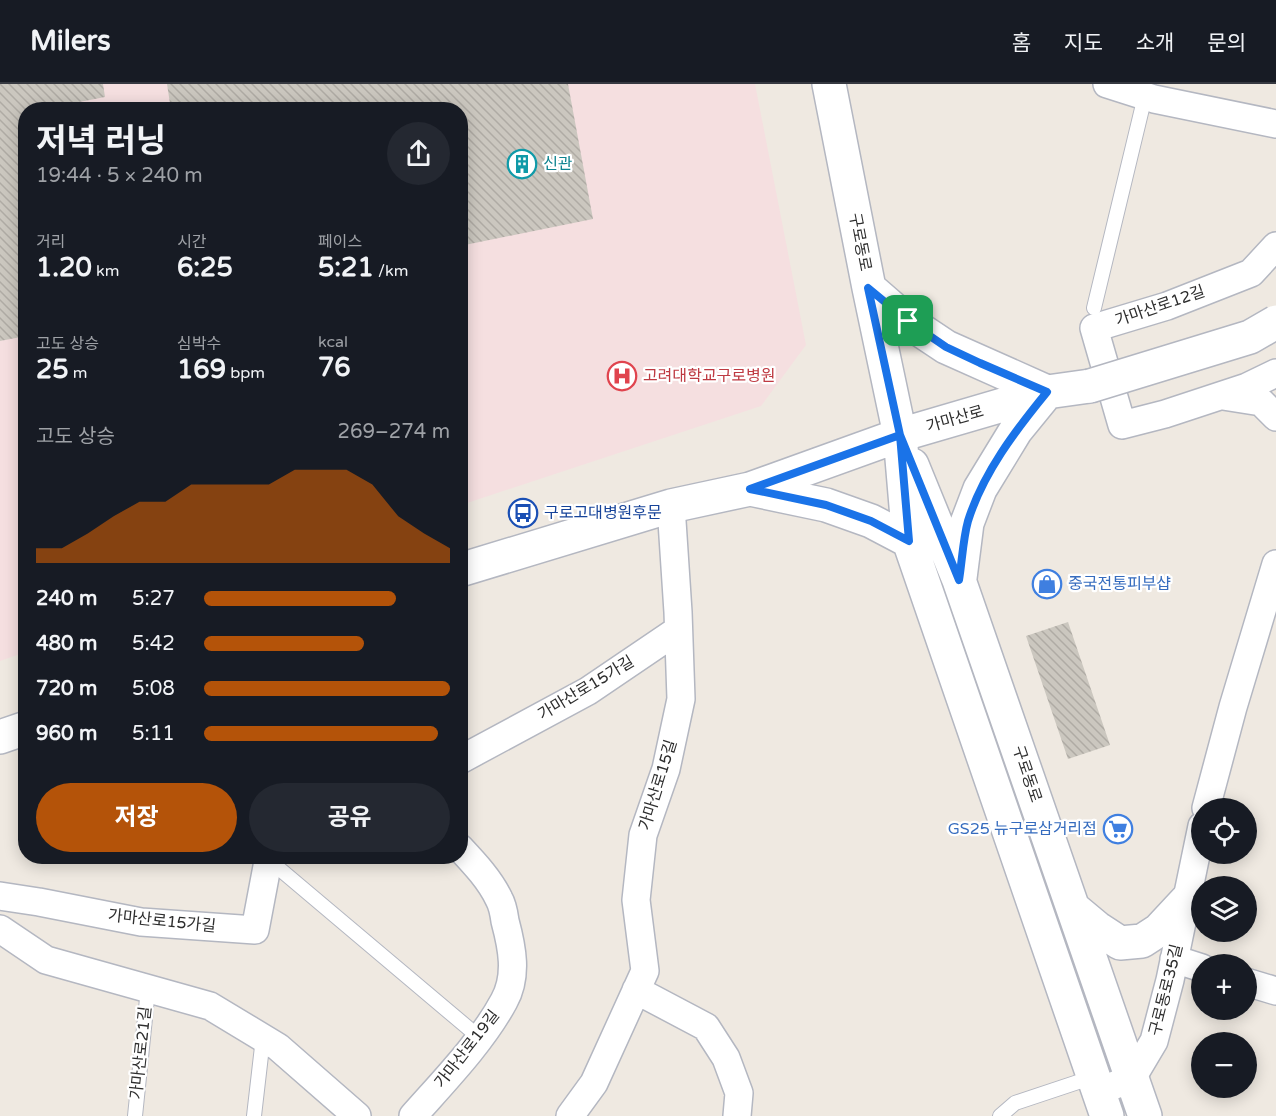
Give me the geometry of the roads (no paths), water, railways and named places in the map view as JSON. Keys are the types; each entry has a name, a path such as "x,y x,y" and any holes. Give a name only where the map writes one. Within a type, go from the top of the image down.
{"main road":[{"name":"구로동로","path":"829,84 868,288 900,435 909,541 1100,1095"},
{"path":"868,288 908,321 946,347 1047,392 1016,430 980,489 967,523 959,580"},
{"name":"가마산로","path":"468,568 671,506 750,489 900,435 1047,392 1090,386 1250,338 1276,322"},
{"name":"구로동로","path":"900,435 959,580 1145,1116"},
{"path":"750,489 826,505 871,521 909,541"},
{"path":"0,737 18,731"},
{"path":"1073,908 1097,928 1120,942 1142,941 1159,930 1186,901"}],"street":[{"path":"1107,84 1146,90 1276,123"},
{"name":"가마산로12길","path":"1222,396 1165,414 1122,424 1094,328 1167,306 1251,273 1276,246"},
{"path":"1222,396 1276,373"},
{"path":"1222,396 1261,402 1276,417"},
{"name":"가마산로15길","path":"570,1116 594,1083 645,971 636,900 643,835 666,770 681,699 671,506"},
{"path":"1209,798 1276,564"},
{"name":"가마산로15가길","path":"468,756 588,690 678,630"},
{"name":"가마산로19길","path":"413,1116 480,1038 505,1000 512,982 513,960 500,901 485,876 468,857"},
{"name":"가마산로15가길","path":"0,896 141,922 255,930 268,864"},
{"name":"구로동로35길","path":"1132,1078 1154,1041 1194,864"},
{"path":"0,929 46,960 210,1006 278,1047 357,1116"},
{"path":"1174,959 1191,964"},
{"path":"1257,985 1276,991"},
{"path":"636,990 706,1027 726,1058 739,1093 737,1116"},
{"path":"1100,1095 1132,1078"}],"lane":[{"name":"가마산로12길","path":"1094,308 1146,90"},
{"name":"가마산로15가길","path":"276,864 480,1038"},
{"name":"가마산로21길","path":"135,1116 148,989"},
{"path":"254,1116 263,1038"},
{"path":"999,1116 1015,1103 1100,1095"}],"place":[{"name":"신관","path":"522,164"},
{"name":"고려대학교구로병원","path":"622,376"},
{"name":"구로고대병원후문","path":"523,513"},
{"name":"중국전통피부샵","path":"1047,584"},
{"name":"GS25 뉴구로삼거리점","path":"1118,829"}]}
